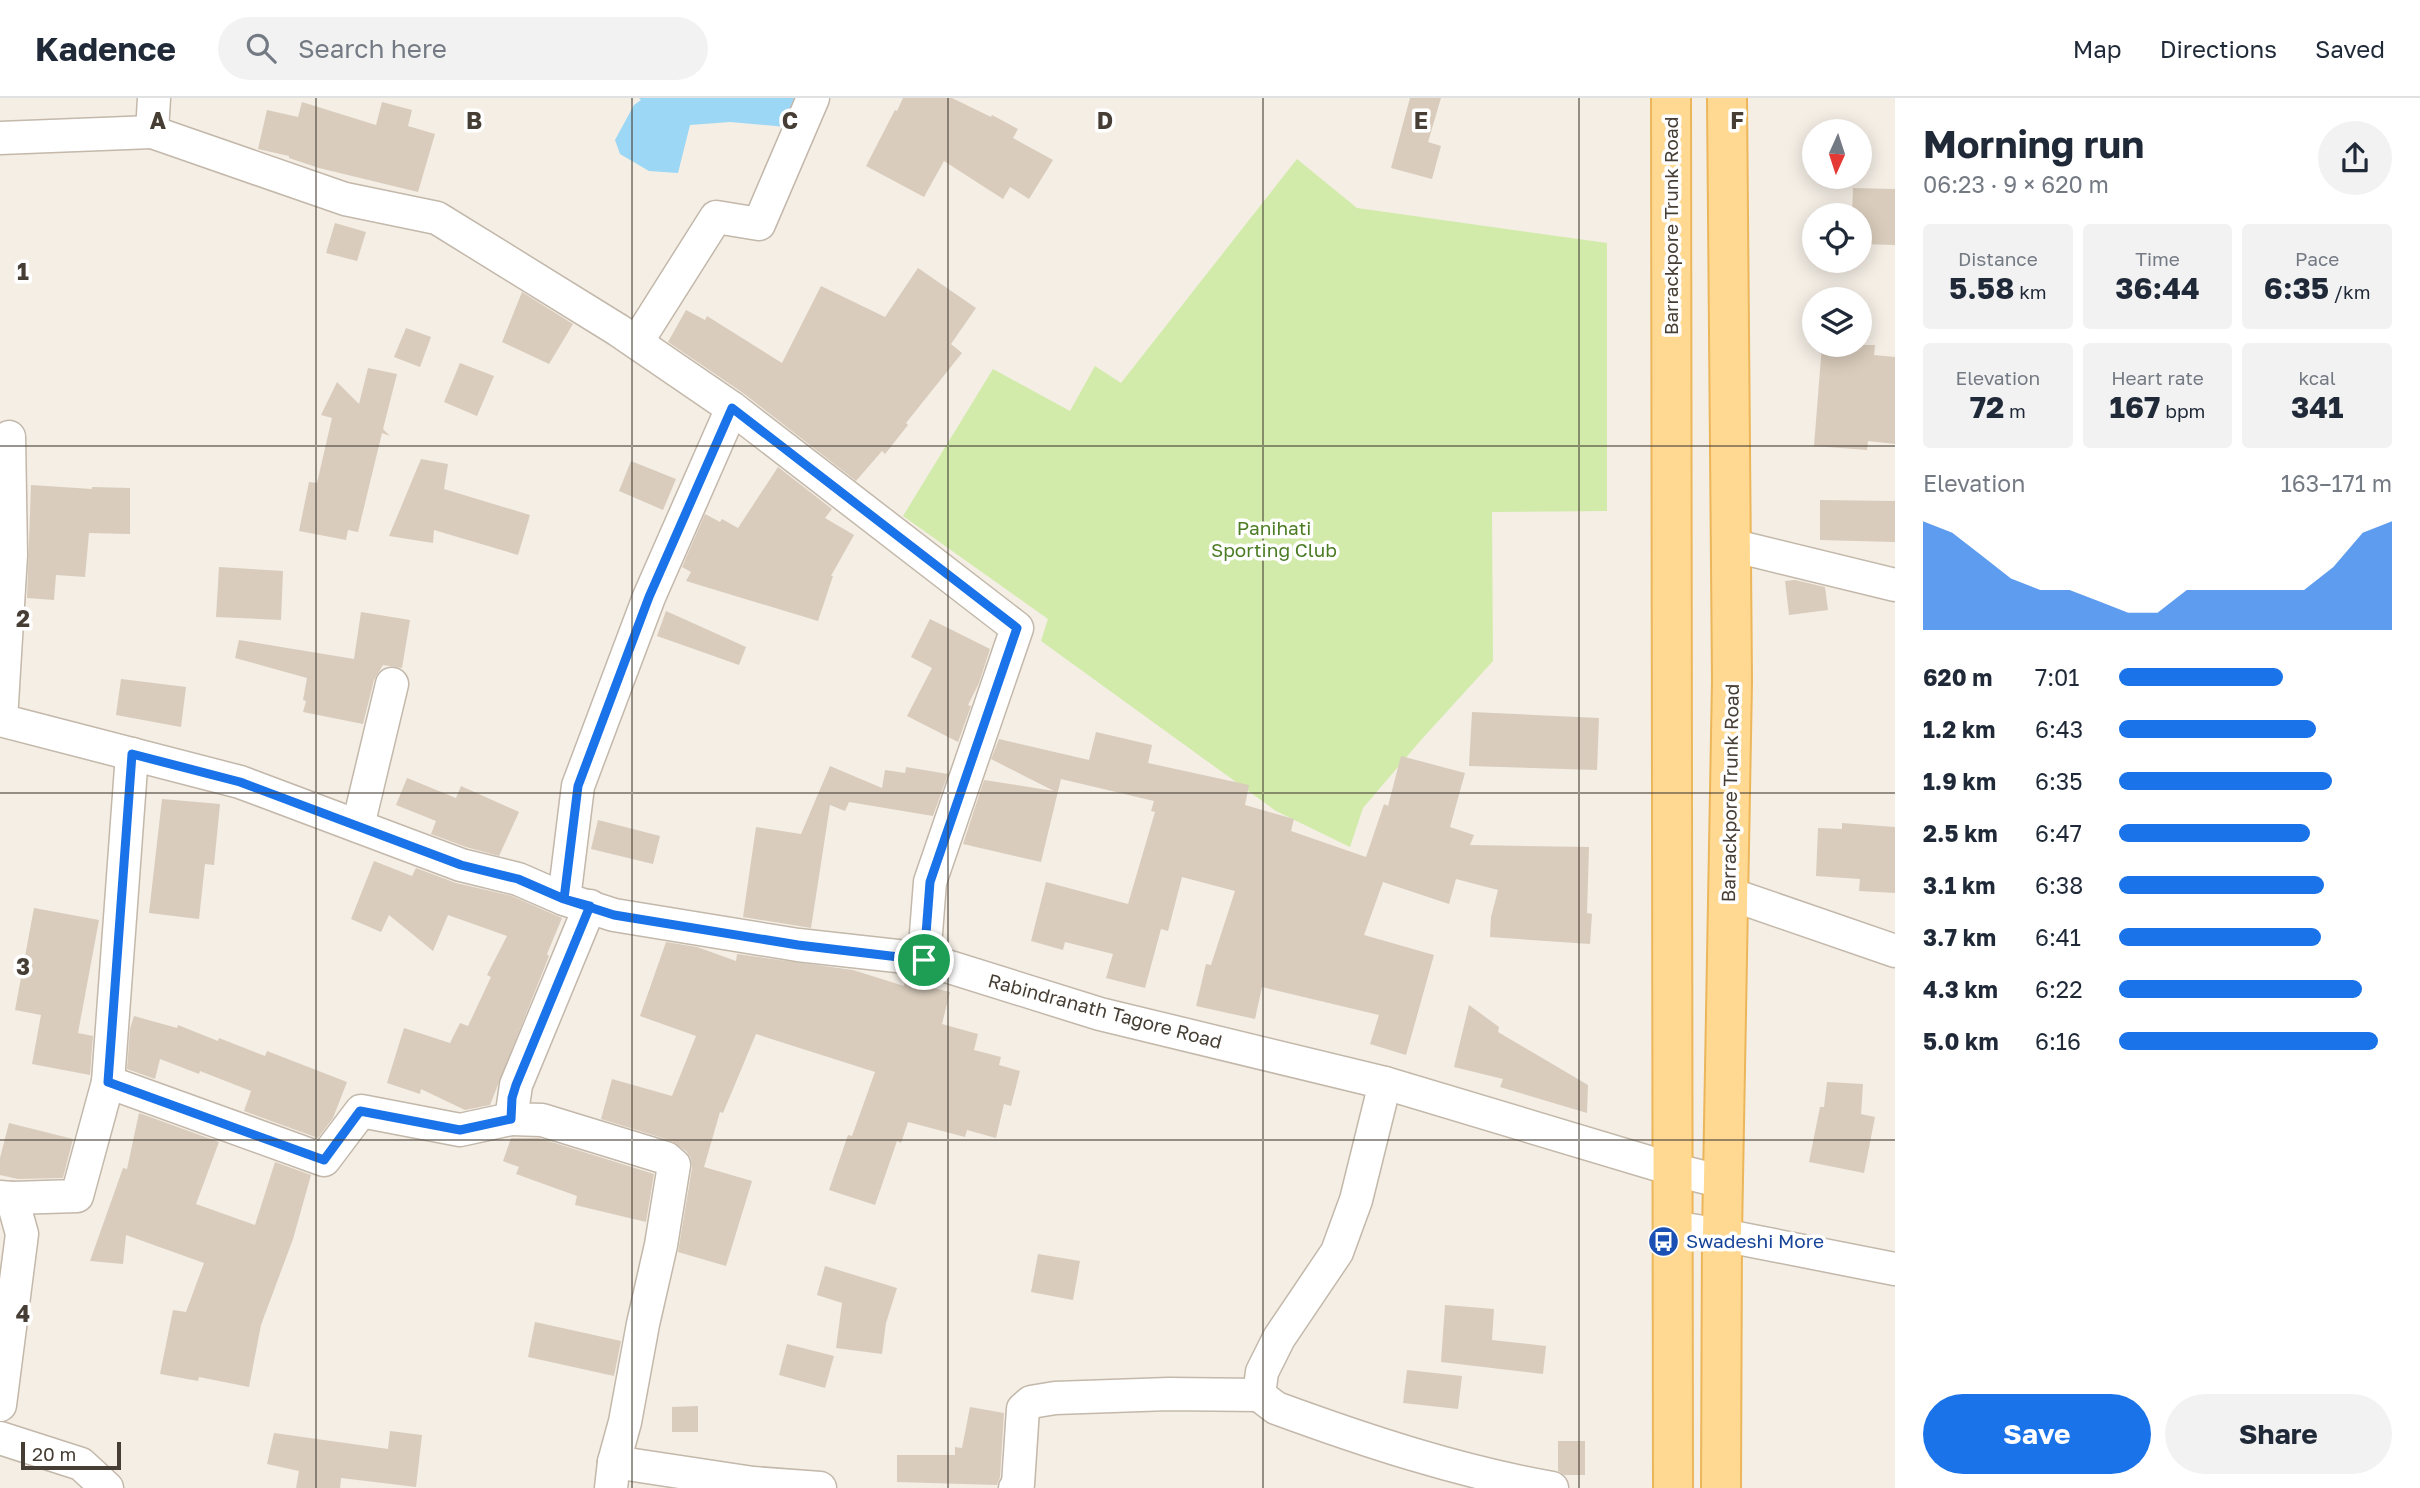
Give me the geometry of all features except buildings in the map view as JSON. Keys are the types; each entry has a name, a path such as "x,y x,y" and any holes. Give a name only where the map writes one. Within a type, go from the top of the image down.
{"main road":[{"name":"Barrackpore Trunk Road","path":"1671,98 1674,1488"},
{"name":"Barrackpore Trunk Road","path":"1721,1488 1722,1234 1732,681 1727,98"}],"street":[{"path":"152,132 154,98"},
{"path":"637,342 716,216 759,224 813,98"},
{"path":"0,138 152,132 345,199 438,218 637,342 732,408 1017,628 930,882 924,960"},
{"path":"511,1119 512,1098 577,902 578,786 649,597 732,408"},
{"path":"0,720 10,555 9,437"},
{"path":"1731,545 1895,585"},
{"path":"358,826 392,684"},
{"name":"Rabindranath Tagore Road","path":"0,720 240,782 461,865 518,879 614,915 785,943 924,960 1100,1014 1385,1083 1675,1170 1724,1182"},
{"path":"0,1405 22,1234 6,1198 78,1196 108,1082 132,754"},
{"path":"1727,893 1895,951"},
{"path":"108,1082 324,1160 360,1111 460,1130 511,1119 542,1120 666,1158 674,1165 661,1245 612,1475 820,1488"},
{"path":"1259,1395 1262,1372 1279,1338 1337,1252 1356,1200 1385,1083"},
{"path":"1672,1227 1722,1234 1895,1269"},
{"path":"1015,1488 1018,1484 1023,1409 1031,1402 1055,1398 1157,1394 1259,1395 1276,1408 1436,1462 1492,1477 1552,1488"},
{"path":"0,1438 81,1464 107,1488"}],"green space":[{"name":"Panihati Sporting Club","path":"1297,159 1357,208 1607,243 1607,511 1492,512 1493,661 1363,808 1350,847 1276,811 1041,641 1048,619 903,516 993,369 1070,411 1095,366 1121,383"}],"water":[{"path":"639,98 811,98 798,128 730,122 690,125 678,173 649,171 620,154 615,140 634,105 641,100"}],"place":[{"name":"Swadeshi More","path":"1663,1241"}],"route":[{"path":"924,960 798,945 614,915 590,906 564,899 518,879 461,865 240,782 132,754 108,1082 324,1160 360,1111 460,1130 511,1119 516,1085 590,906 564,899 578,786 649,597 732,408 763,435 1017,628 930,882 924,960"}]}
